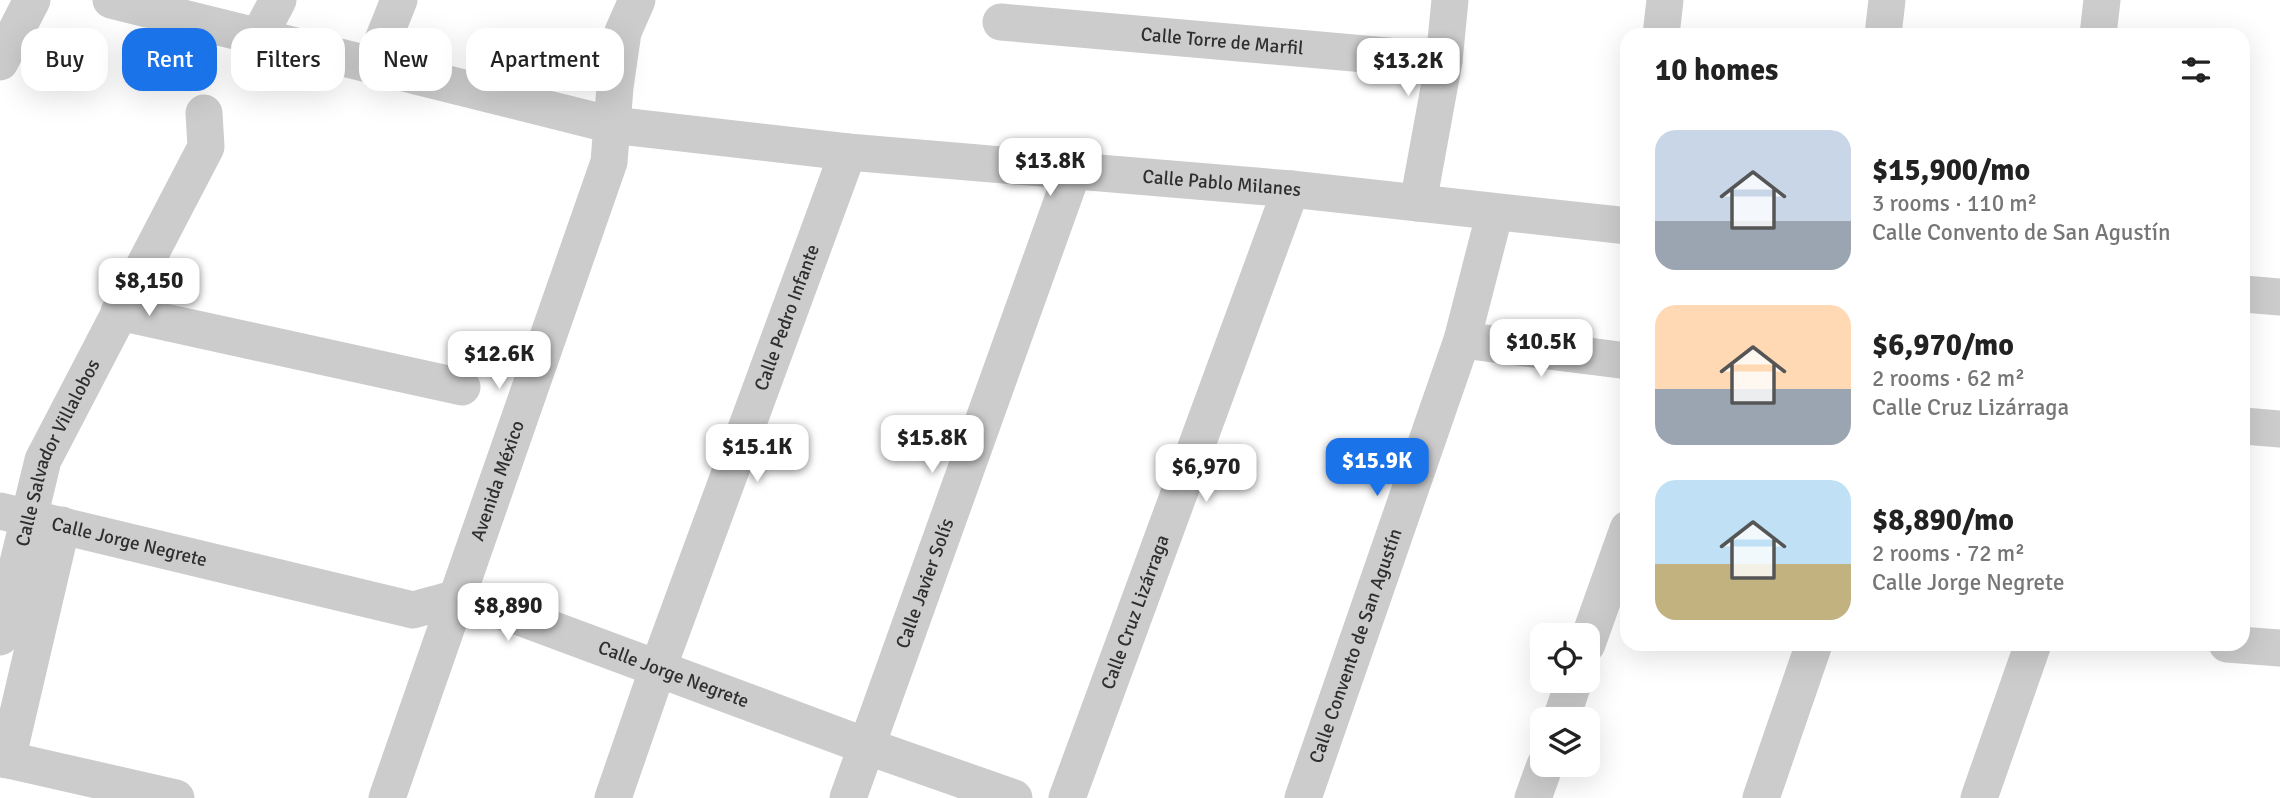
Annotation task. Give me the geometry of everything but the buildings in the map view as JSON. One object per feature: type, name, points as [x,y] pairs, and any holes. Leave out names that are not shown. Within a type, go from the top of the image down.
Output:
[{"type":"street","points":[[0,62],[32,0]]},
{"type":"street","name":"Calle Pablo Milanes","points":[[111,0],[231,29]]},
{"type":"street","points":[[263,28],[278,0]]},
{"type":"street","points":[[388,28],[399,0]]},
{"type":"street","name":"Avenida México","points":[[387,798],[609,162],[623,32],[638,0]]},
{"type":"street","points":[[1418,203],[1444,61],[1450,0]]},
{"type":"street","points":[[1662,28],[1665,0]]},
{"type":"street","points":[[1884,28],[1887,0]]},
{"type":"street","points":[[2099,28],[2102,0]]},
{"type":"street","name":"Calle Torre de Marfil","points":[[1000,22],[1444,61]]},
{"type":"street","name":"Calle Pablo Milanes","points":[[452,85],[612,125],[848,152],[1291,189],[1620,225]]},
{"type":"street","name":"Calle Salvador Villalobos","points":[[0,637],[43,460],[206,147],[204,113]]},
{"type":"street","name":"Calle Pedro Infante","points":[[613,798],[658,668],[848,152]]},
{"type":"street","name":"Calle Javier Solís","points":[[848,798],[1073,171]]},
{"type":"street","name":"Calle Cruz Lizárraga","points":[[1067,798],[1291,189]]},
{"type":"street","name":"Calle Convento de San Agustín","points":[[1303,798],[1462,340],[1495,212]]},
{"type":"street","points":[[2250,295],[2280,298]]},
{"type":"street","points":[[119,312],[461,387]]},
{"type":"street","points":[[1462,340],[1620,360]]},
{"type":"street","points":[[2250,426],[2280,429]]},
{"type":"street","name":"Calle Salvador Villalobos","points":[[3,759],[30,518]]},
{"type":"street","name":"Calle Jorge Negrete","points":[[30,518],[413,610],[457,598],[511,614],[1014,798]]},
{"type":"street","points":[[1594,623],[1620,551]]},
{"type":"street","points":[[2250,646],[2280,648]]},
{"type":"street","points":[[1761,798],[1812,651]]},
{"type":"street","points":[[1979,798],[2031,651]]},
{"type":"street","points":[[3,759],[176,798]]},
{"type":"street","points":[[1533,798],[1541,777]]}]
